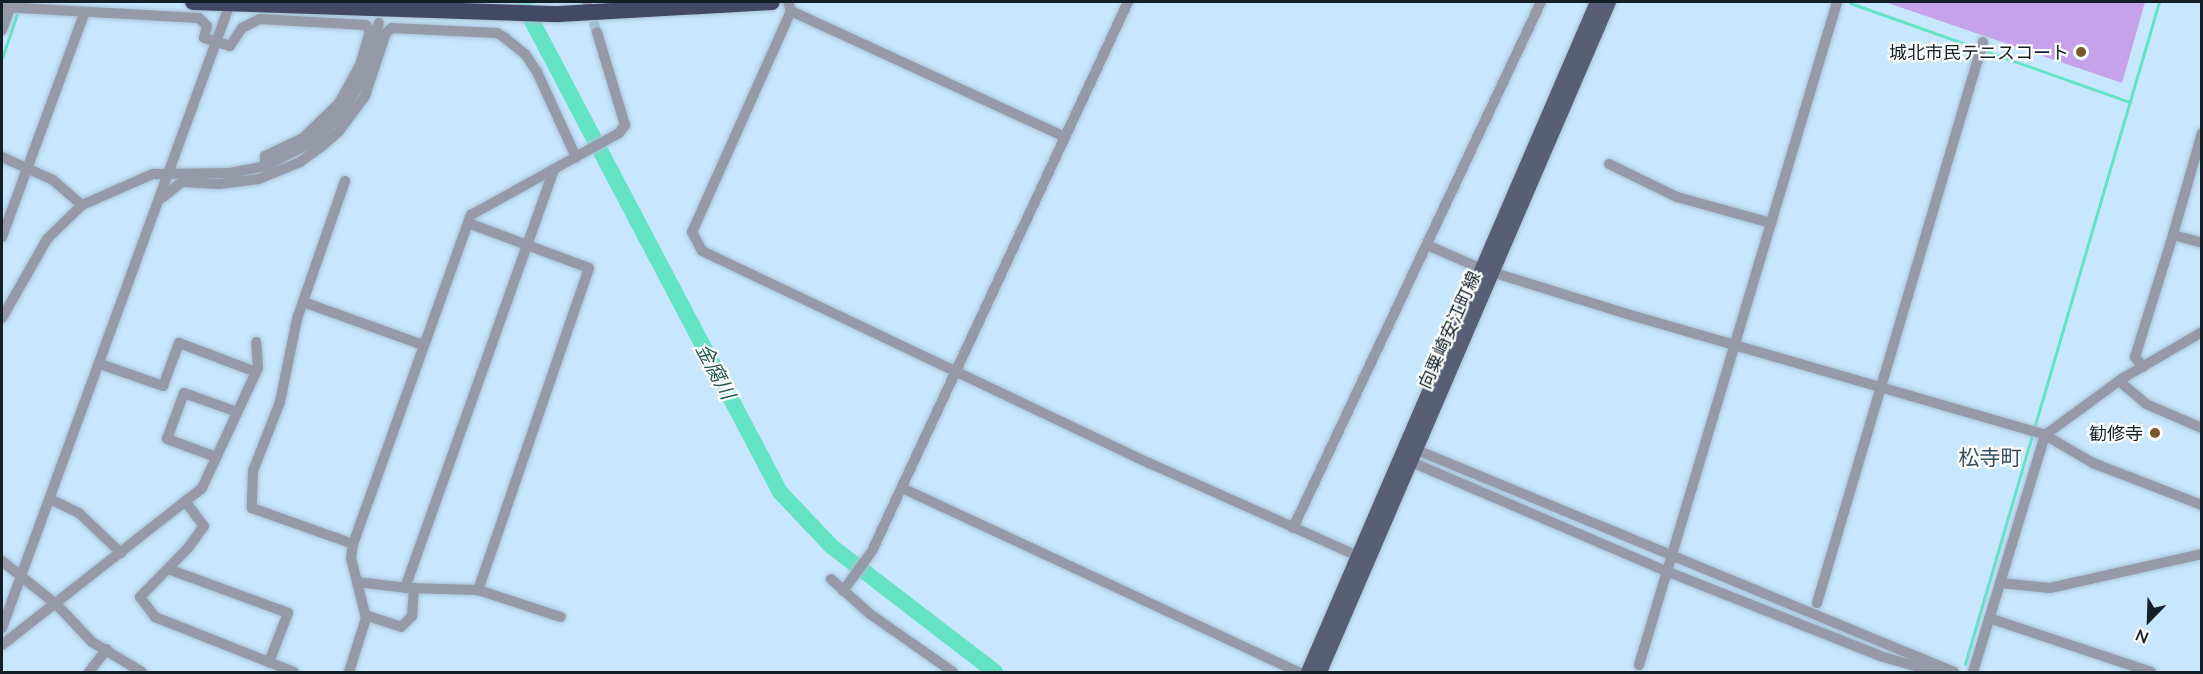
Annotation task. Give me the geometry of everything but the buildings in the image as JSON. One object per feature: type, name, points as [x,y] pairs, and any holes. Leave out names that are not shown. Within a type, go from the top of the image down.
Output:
[{"type":"highway","points":[[193,2],[507,14],[607,12],[772,2]]},
{"type":"highway","points":[[607,12],[648,2]]},
{"type":"main road","name":"向粟崎安江町線","points":[[1489,269],[1597,2]]},
{"type":"main road","name":"向粟崎安江町線","points":[[1308,672],[1363,559],[1489,269],[1609,2]]},
{"type":"main road","name":"向粟崎安江町線","points":[[1320,672],[1363,559]]},
{"type":"street","points":[[844,589],[872,551],[1128,2]]},
{"type":"street","points":[[1293,528],[1541,2]]},
{"type":"street","points":[[1640,665],[1837,2]]},
{"type":"street","points":[[2,628],[162,198],[230,4]]},
{"type":"street","points":[[1065,137],[790,6],[692,232],[702,251],[1363,559]]},
{"type":"street","points":[[2,30],[6,7],[84,14],[199,18],[207,26],[204,38],[230,46],[242,28],[260,19],[366,26],[370,31],[353,79],[335,108],[303,138],[265,156],[259,171]]},
{"type":"street","points":[[2,237],[84,14]]},
{"type":"street","points":[[2,318],[47,239],[82,205],[137,179],[171,172],[259,171],[298,152],[338,118],[359,86],[379,23]]},
{"type":"street","points":[[162,198],[182,182],[219,184],[259,171],[300,162],[339,131],[365,96],[386,33],[392,28],[486,29],[505,38],[525,54],[537,72],[578,155]]},
{"type":"street","points":[[349,672],[365,629],[365,615],[351,558],[353,544],[471,215],[619,133],[625,125],[597,32]]},
{"type":"street","points":[[1817,603],[1981,47]]},
{"type":"street","points":[[2143,367],[2135,357],[2202,133]]},
{"type":"street","points":[[2,157],[28,166],[66,189],[82,205]]},
{"type":"street","points":[[1609,164],[1677,197],[1771,223]]},
{"type":"street","points":[[365,615],[400,627],[412,616],[409,588],[554,169]]},
{"type":"street","points":[[345,181],[303,302],[280,402],[253,471],[252,508],[353,544]]},
{"type":"street","points":[[468,223],[589,268],[478,590]]},
{"type":"street","points":[[2173,235],[2202,243]]},
{"type":"street","points":[[1428,244],[1489,269],[1735,345],[2038,433],[2093,463],[2202,505]]},
{"type":"street","points":[[303,302],[423,345]]},
{"type":"street","points":[[1973,672],[2000,583],[2038,433],[2119,381],[2202,332]]},
{"type":"street","points":[[2,645],[57,605],[202,488],[256,372],[256,342]]},
{"type":"street","points":[[164,386],[179,343],[256,372]]},
{"type":"street","points":[[100,364],[237,412]]},
{"type":"street","points":[[2119,381],[2146,404],[2202,429]]},
{"type":"street","points":[[184,393],[167,439],[216,457]]},
{"type":"street","points":[[1410,454],[1954,672]]},
{"type":"street","points":[[1410,454],[1668,572],[1883,657],[1937,672]]},
{"type":"street","points":[[902,488],[1299,672]]},
{"type":"street","points":[[50,500],[79,513],[121,553]]},
{"type":"street","points":[[185,501],[204,526],[168,569],[140,597],[155,617],[294,672]]},
{"type":"street","points":[[2000,583],[2050,588],[2202,554]]},
{"type":"street","points":[[2,561],[57,605],[92,642],[107,649],[141,672]]},
{"type":"street","points":[[168,569],[288,613],[269,662]]},
{"type":"street","points":[[831,579],[953,672]]},
{"type":"street","points":[[357,582],[409,588],[478,590],[561,617]]},
{"type":"street","points":[[1989,618],[2135,670],[2151,672]]},
{"type":"street","points":[[89,672],[107,649]]},
{"type":"shaded area","name":"城北市民テニスコート","points":[[1885,2],[2145,2],[2122,83]]},
{"type":"waterway","name":"金腐川","points":[[522,2],[780,492],[831,546],[995,672]]},
{"type":"waterway","points":[[1965,664],[2159,2]]},
{"type":"waterway","points":[[1850,3],[2130,102]]},
{"type":"waterway","points":[[2,58],[17,14]]},
{"type":"tunnel","points":[[588,7],[597,32]]},
{"type":"place","name":"城北市民テニスコート","points":[[2081,52]]},
{"type":"place","name":"勧修寺","points":[[2155,433]]},
{"type":"district","name":"松寺町","points":[[1990,457]]}]
